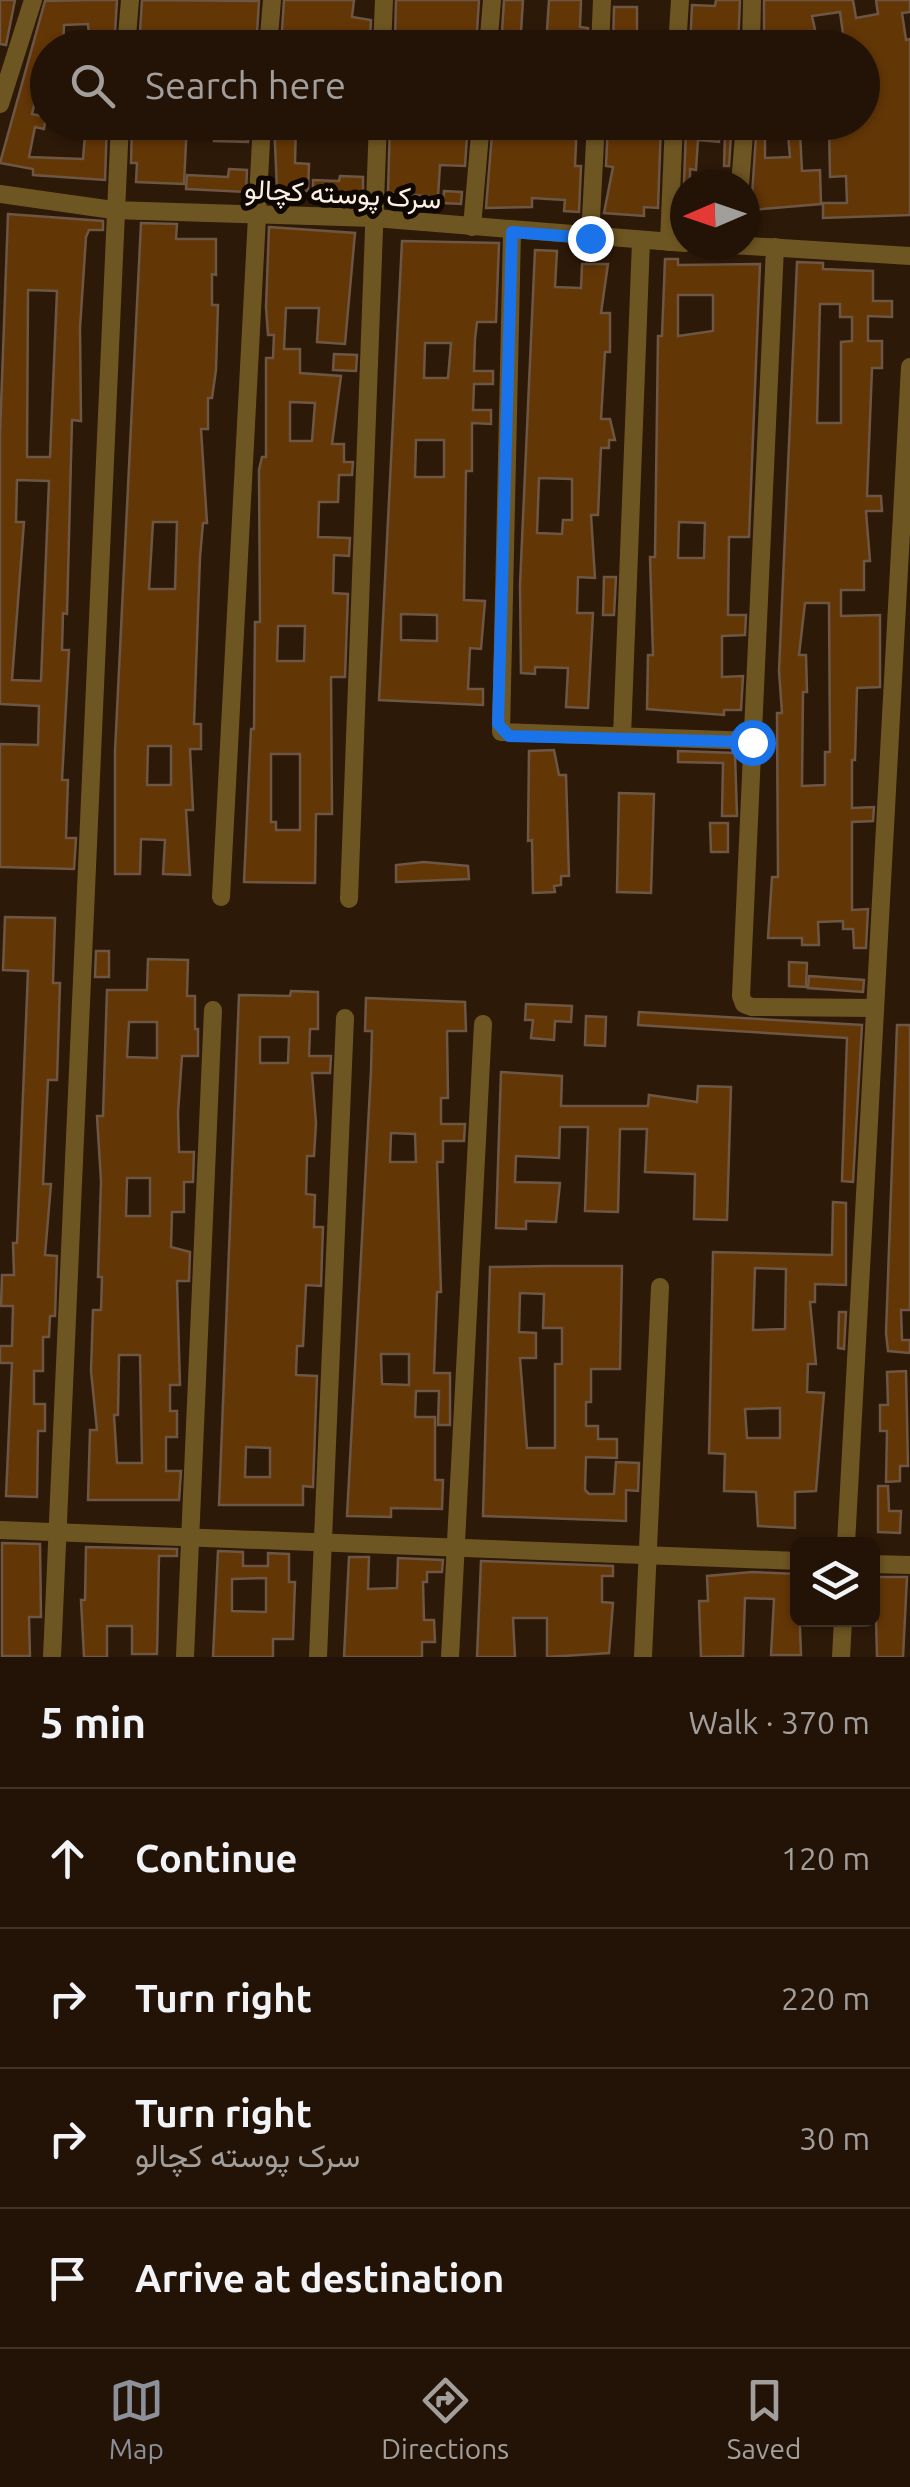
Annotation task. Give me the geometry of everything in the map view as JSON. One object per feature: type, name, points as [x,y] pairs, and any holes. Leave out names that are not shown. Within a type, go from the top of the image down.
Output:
[{"type":"street","points":[[0,104],[33,0]]},
{"type":"street","points":[[128,30],[130,0]]},
{"type":"street","points":[[270,30],[272,0]]},
{"type":"street","points":[[383,30],[384,0]]},
{"type":"street","points":[[490,30],[492,0]]},
{"type":"street","points":[[601,30],[602,0]]},
{"type":"street","points":[[678,30],[680,0]]},
{"type":"street","points":[[751,30],[752,0]]},
{"type":"street","points":[[52,1657],[112,210],[118,140]]},
{"type":"street","points":[[220,897],[260,140]]},
{"type":"street","points":[[350,899],[377,140]]},
{"type":"street","points":[[472,227],[480,140]]},
{"type":"street","points":[[590,238],[595,140]]},
{"type":"street","points":[[674,140],[675,170]]},
{"type":"street","points":[[741,170],[744,140]]},
{"type":"street","name":"سرک پوسته کچالو","points":[[0,194],[112,210],[374,218],[670,243]]},
{"type":"street","points":[[512,232],[498,724],[509,736],[752,742]]},
{"type":"street","points":[[622,736],[641,242]]},
{"type":"street","points":[[760,246],[910,256]]},
{"type":"street","points":[[775,247],[744,1004],[875,1008]]},
{"type":"street","points":[[846,1537],[910,368]]},
{"type":"street","points":[[185,1657],[213,1010]]},
{"type":"street","points":[[318,1657],[345,1018]]},
{"type":"street","points":[[450,1657],[483,1024]]},
{"type":"street","points":[[643,1657],[660,1287]]},
{"type":"street","points":[[0,1530],[790,1561]]},
{"type":"street","points":[[880,1564],[910,1565]]},
{"type":"street","points":[[841,1657],[843,1627]]},
{"type":"building","points":[[0,0],[15,0],[6,45],[0,44]]},
{"type":"building","points":[[117,0],[115,30],[88,30],[88,24],[64,25],[64,30],[37,30],[45,1]]},
{"type":"building","points":[[142,0],[259,1],[257,30],[140,30]]},
{"type":"building","points":[[284,0],[354,0],[352,17],[371,20],[370,30],[282,30]]},
{"type":"building","points":[[396,0],[479,0],[477,30],[395,30]]},
{"type":"building","points":[[504,0],[523,0],[521,30],[502,30]]},
{"type":"building","points":[[549,0],[581,0],[580,27],[588,30],[547,30]]},
{"type":"building","points":[[716,0],[740,0],[739,30],[691,30],[692,5],[715,6]]},
{"type":"building","points":[[764,0],[853,0],[856,18],[878,14],[876,0],[910,0],[910,12],[902,13],[906,40],[910,39],[910,215],[823,218],[823,203],[847,203],[846,176],[830,177],[829,140],[880,140],[880,30],[842,30],[840,12],[812,16],[815,30],[764,30]]},
{"type":"building","points":[[614,7],[637,7],[637,30],[613,30]]},
{"type":"building","points":[[30,55],[32,140],[29,157],[83,159],[85,140],[106,140],[105,180],[33,175],[33,169],[0,163]]},
{"type":"building","points":[[132,140],[186,140],[184,184],[136,182],[137,163],[131,163]]},
{"type":"building","points":[[275,140],[296,140],[295,163],[309,164],[308,191],[277,190]]},
{"type":"building","points":[[389,140],[467,140],[465,166],[440,165],[438,197],[388,193]]},
{"type":"building","points":[[492,140],[576,140],[575,166],[581,166],[579,212],[564,211],[565,200],[532,198],[532,207],[486,208]]},
{"type":"building","points":[[607,140],[660,140],[658,208],[644,207],[644,216],[604,213],[613,167],[606,166]]},
{"type":"building","points":[[686,140],[698,140],[696,170],[684,170]]},
{"type":"building","points":[[725,140],[731,140],[729,166],[724,166]]},
{"type":"building","points":[[756,140],[765,140],[765,158],[790,157],[789,140],[800,140],[802,171],[820,170],[821,204],[760,209],[760,170],[754,170]]},
{"type":"building","points":[[229,169],[247,170],[246,192],[186,189],[187,175],[228,177]]},
{"type":"building","points":[[340,176],[363,177],[363,198],[313,194],[313,180],[339,181]]},
{"type":"building","points":[[444,191],[462,192],[461,204],[443,203]]},
{"type":"building","points":[[8,214],[103,221],[103,230],[89,230],[86,237],[80,328],[81,421],[72,420],[67,614],[63,613],[62,650],[69,650],[62,780],[68,780],[66,838],[76,838],[74,869],[0,867],[0,744],[38,745],[39,706],[0,704],[0,434]],"holes":[[[28,290],[57,291],[50,457],[27,457]],[[17,480],[49,481],[41,681],[12,680],[24,522],[16,522]]]},
{"type":"building","points":[[141,223],[177,224],[176,239],[216,239],[212,305],[218,305],[216,370],[212,398],[208,398],[208,429],[201,429],[207,523],[203,523],[200,557],[194,724],[201,724],[201,749],[190,749],[193,810],[186,810],[190,875],[163,874],[165,840],[141,839],[140,874],[115,874],[115,751]],"holes":[[[153,522],[177,522],[175,589],[149,589]],[[148,746],[171,746],[171,785],[147,785]]]},
{"type":"building","points":[[269,227],[355,233],[345,344],[317,342],[319,308],[286,308],[284,349],[300,349],[300,373],[341,376],[332,444],[344,444],[344,462],[353,462],[352,475],[339,475],[338,502],[319,502],[318,537],[350,538],[349,556],[334,555],[333,593],[348,594],[345,677],[331,677],[332,814],[316,814],[315,883],[244,882],[254,729],[255,622],[260,622],[259,470],[262,457],[266,457],[266,358],[273,358],[274,335],[268,335]],"holes":[[[290,402],[315,403],[312,441],[290,441]],[[278,626],[305,626],[304,661],[277,661]],[[271,754],[300,754],[300,830],[276,830],[276,822],[271,822]]]},
{"type":"building","points":[[402,241],[499,243],[496,322],[477,322],[475,339],[474,371],[493,371],[493,384],[474,384],[473,410],[491,410],[491,424],[472,423],[472,471],[466,471],[464,600],[485,601],[481,649],[470,648],[468,689],[483,689],[483,705],[379,700]],"holes":[[[425,343],[451,343],[448,378],[424,378]],[[416,440],[444,440],[444,477],[415,477]],[[401,614],[437,615],[437,641],[401,640]]]},
{"type":"building","points":[[535,250],[557,251],[555,287],[581,288],[582,264],[608,264],[601,313],[610,313],[610,352],[605,352],[601,419],[610,419],[615,440],[609,440],[609,448],[601,448],[598,515],[591,515],[595,578],[578,577],[577,613],[593,613],[588,708],[566,707],[568,668],[535,667],[535,674],[521,673],[520,585]],"holes":[[[539,478],[572,479],[572,520],[563,520],[562,534],[537,533]]]},
{"type":"building","points":[[665,259],[678,260],[678,265],[760,264],[749,537],[729,537],[728,615],[746,615],[745,635],[722,636],[722,677],[743,676],[741,710],[724,710],[724,715],[647,709],[648,655],[653,655],[650,557],[655,557],[658,336],[662,336]],"holes":[[[678,295],[713,295],[713,331],[678,336]],[[679,522],[705,523],[704,558],[678,558]]]},
{"type":"building","points":[[797,262],[823,263],[823,269],[873,271],[873,301],[892,301],[892,317],[868,316],[868,341],[882,341],[882,368],[872,368],[867,496],[881,496],[882,511],[866,511],[870,561],[864,561],[864,590],[841,590],[841,616],[880,615],[880,687],[857,688],[852,760],[852,808],[874,807],[873,821],[852,822],[852,910],[868,909],[866,948],[854,948],[853,929],[843,929],[843,921],[818,922],[819,945],[802,945],[802,938],[768,938],[772,877],[778,877],[777,713],[782,713],[779,671]],"holes":[[[820,304],[840,304],[840,317],[852,317],[852,341],[841,342],[841,423],[817,423]],[[805,603],[829,603],[830,752],[825,752],[825,785],[802,786],[803,692],[807,692],[806,655],[799,655]]]},
{"type":"building","points":[[334,354],[357,355],[356,371],[333,370]]},
{"type":"building","points":[[604,577],[616,577],[614,615],[603,615]]},
{"type":"building","points":[[554,750],[559,775],[566,775],[569,876],[561,876],[561,885],[554,886],[555,892],[533,893],[532,840],[528,841],[529,751]]},
{"type":"building","points":[[678,751],[735,753],[737,816],[722,816],[723,763],[678,762]]},
{"type":"building","points":[[619,793],[654,794],[651,893],[617,892]]},
{"type":"building","points":[[710,823],[728,823],[728,852],[711,852]]},
{"type":"building","points":[[424,862],[468,866],[469,879],[396,882],[396,865]]},
{"type":"building","points":[[5,917],[55,918],[53,983],[60,983],[57,1080],[48,1080],[43,1184],[51,1184],[45,1255],[57,1256],[55,1316],[50,1316],[49,1337],[43,1337],[43,1371],[34,1371],[34,1404],[45,1404],[45,1431],[38,1431],[37,1497],[6,1496],[12,1363],[0,1363],[0,1346],[12,1346],[13,1306],[1,1306],[2,1275],[14,1275],[13,1243],[17,1243],[28,971],[3,970]]},
{"type":"building","points":[[96,951],[109,951],[109,977],[95,977]]},
{"type":"building","points":[[148,959],[188,960],[187,996],[195,996],[198,1056],[182,1056],[178,1113],[179,1152],[194,1152],[193,1182],[184,1182],[184,1212],[172,1212],[171,1247],[190,1252],[189,1281],[177,1281],[180,1385],[170,1385],[170,1411],[177,1411],[177,1437],[166,1437],[166,1471],[181,1471],[179,1500],[88,1500],[90,1430],[97,1430],[91,1371],[93,1310],[101,1310],[97,1116],[103,1116],[107,990],[147,990]],"holes":[[[129,1022],[157,1022],[157,1058],[127,1057]],[[127,1178],[150,1178],[150,1216],[126,1216]],[[119,1355],[140,1355],[142,1463],[117,1463],[114,1415],[118,1415]]]},
{"type":"building","points":[[789,962],[807,963],[806,987],[789,986]]},
{"type":"building","points":[[809,976],[864,980],[863,992],[808,988]]},
{"type":"building","points":[[291,991],[318,992],[318,1029],[310,1029],[309,1056],[331,1056],[330,1073],[312,1073],[316,1123],[314,1156],[307,1156],[306,1194],[315,1195],[314,1227],[323,1227],[321,1286],[306,1285],[303,1346],[297,1346],[296,1375],[317,1376],[313,1487],[303,1486],[303,1505],[219,1505],[239,995],[290,996]],"holes":[[[260,1037],[289,1037],[288,1063],[260,1063]],[[246,1447],[270,1448],[270,1477],[245,1477]]]},
{"type":"building","points":[[366,998],[465,1002],[466,1031],[447,1031],[448,1098],[441,1098],[441,1124],[465,1124],[464,1141],[443,1141],[443,1162],[437,1162],[441,1292],[437,1292],[434,1373],[450,1373],[450,1425],[438,1425],[439,1391],[416,1391],[415,1417],[435,1417],[435,1480],[443,1480],[442,1509],[391,1508],[391,1517],[347,1516],[371,1071],[372,1031],[365,1031]],"holes":[[[391,1133],[415,1134],[416,1162],[390,1162]],[[381,1354],[409,1354],[409,1385],[382,1384]]]},
{"type":"building","points":[[526,1004],[572,1006],[571,1022],[555,1021],[554,1040],[531,1038],[533,1020],[525,1020]]},
{"type":"building","points":[[639,1012],[862,1025],[853,1182],[842,1181],[847,1038],[638,1025]]},
{"type":"building","points":[[586,1016],[606,1017],[605,1046],[585,1045]]},
{"type":"building","points":[[897,1025],[910,1025],[910,1310],[901,1310],[902,1340],[910,1340],[910,1353],[888,1351],[886,1333]]},
{"type":"building","points":[[501,1072],[562,1076],[561,1106],[648,1106],[649,1095],[697,1102],[698,1086],[731,1087],[727,1220],[694,1219],[695,1174],[645,1172],[647,1129],[620,1129],[618,1212],[585,1211],[588,1127],[560,1127],[559,1158],[516,1156],[515,1182],[560,1183],[556,1222],[526,1221],[526,1229],[496,1228]]},
{"type":"building","points":[[833,1202],[846,1203],[846,1285],[815,1284],[815,1302],[810,1302],[816,1364],[808,1364],[807,1392],[824,1393],[816,1491],[795,1492],[795,1528],[758,1526],[756,1492],[724,1491],[725,1454],[709,1453],[713,1252],[832,1255]],"holes":[[[755,1268],[786,1269],[785,1329],[753,1330]],[[780,1408],[780,1438],[747,1438],[745,1409]]]},
{"type":"building","points":[[622,1266],[620,1369],[591,1369],[591,1402],[586,1402],[586,1426],[598,1426],[598,1439],[617,1439],[617,1458],[586,1457],[585,1490],[589,1494],[614,1494],[616,1462],[639,1463],[638,1491],[626,1490],[626,1521],[483,1516],[490,1267]],"holes":[[[520,1293],[544,1294],[543,1328],[562,1328],[562,1364],[555,1364],[555,1448],[527,1448],[520,1358],[536,1358],[536,1333],[519,1332]]]},
{"type":"building","points":[[839,1312],[846,1312],[844,1349],[838,1348]]},
{"type":"building","points":[[906,1371],[908,1466],[900,1466],[900,1481],[886,1482],[887,1431],[880,1431],[880,1405],[888,1405],[887,1372]]},
{"type":"building","points":[[878,1486],[888,1486],[889,1511],[901,1511],[900,1533],[878,1532]]},
{"type":"building","points":[[2,1543],[40,1544],[41,1617],[29,1617],[30,1656],[2,1656]]},
{"type":"building","points":[[86,1547],[177,1549],[177,1556],[159,1556],[157,1654],[132,1654],[132,1626],[107,1626],[107,1657],[84,1657],[81,1600],[85,1600]]},
{"type":"building","points":[[218,1551],[243,1552],[243,1566],[268,1566],[268,1553],[289,1554],[289,1582],[295,1582],[293,1639],[273,1639],[273,1657],[213,1657]],"holes":[[[266,1578],[266,1612],[232,1611],[232,1579]]]},
{"type":"building","points":[[349,1557],[369,1557],[368,1589],[397,1588],[398,1558],[443,1560],[442,1572],[427,1572],[427,1582],[423,1582],[424,1620],[434,1620],[435,1642],[422,1642],[422,1657],[344,1657]]},
{"type":"building","points":[[481,1561],[613,1566],[613,1576],[602,1576],[602,1602],[613,1603],[609,1653],[547,1657],[547,1618],[513,1618],[515,1657],[477,1657]]},
{"type":"building","points":[[790,1574],[790,1627],[800,1627],[801,1655],[771,1655],[774,1599],[745,1598],[743,1656],[701,1657],[699,1601],[708,1601],[707,1576]]},
{"type":"building","points":[[880,1577],[907,1577],[903,1657],[877,1657]]},
{"type":"route","points":[[590,238],[512,232],[498,724],[501,732],[509,736],[752,742]]}]
